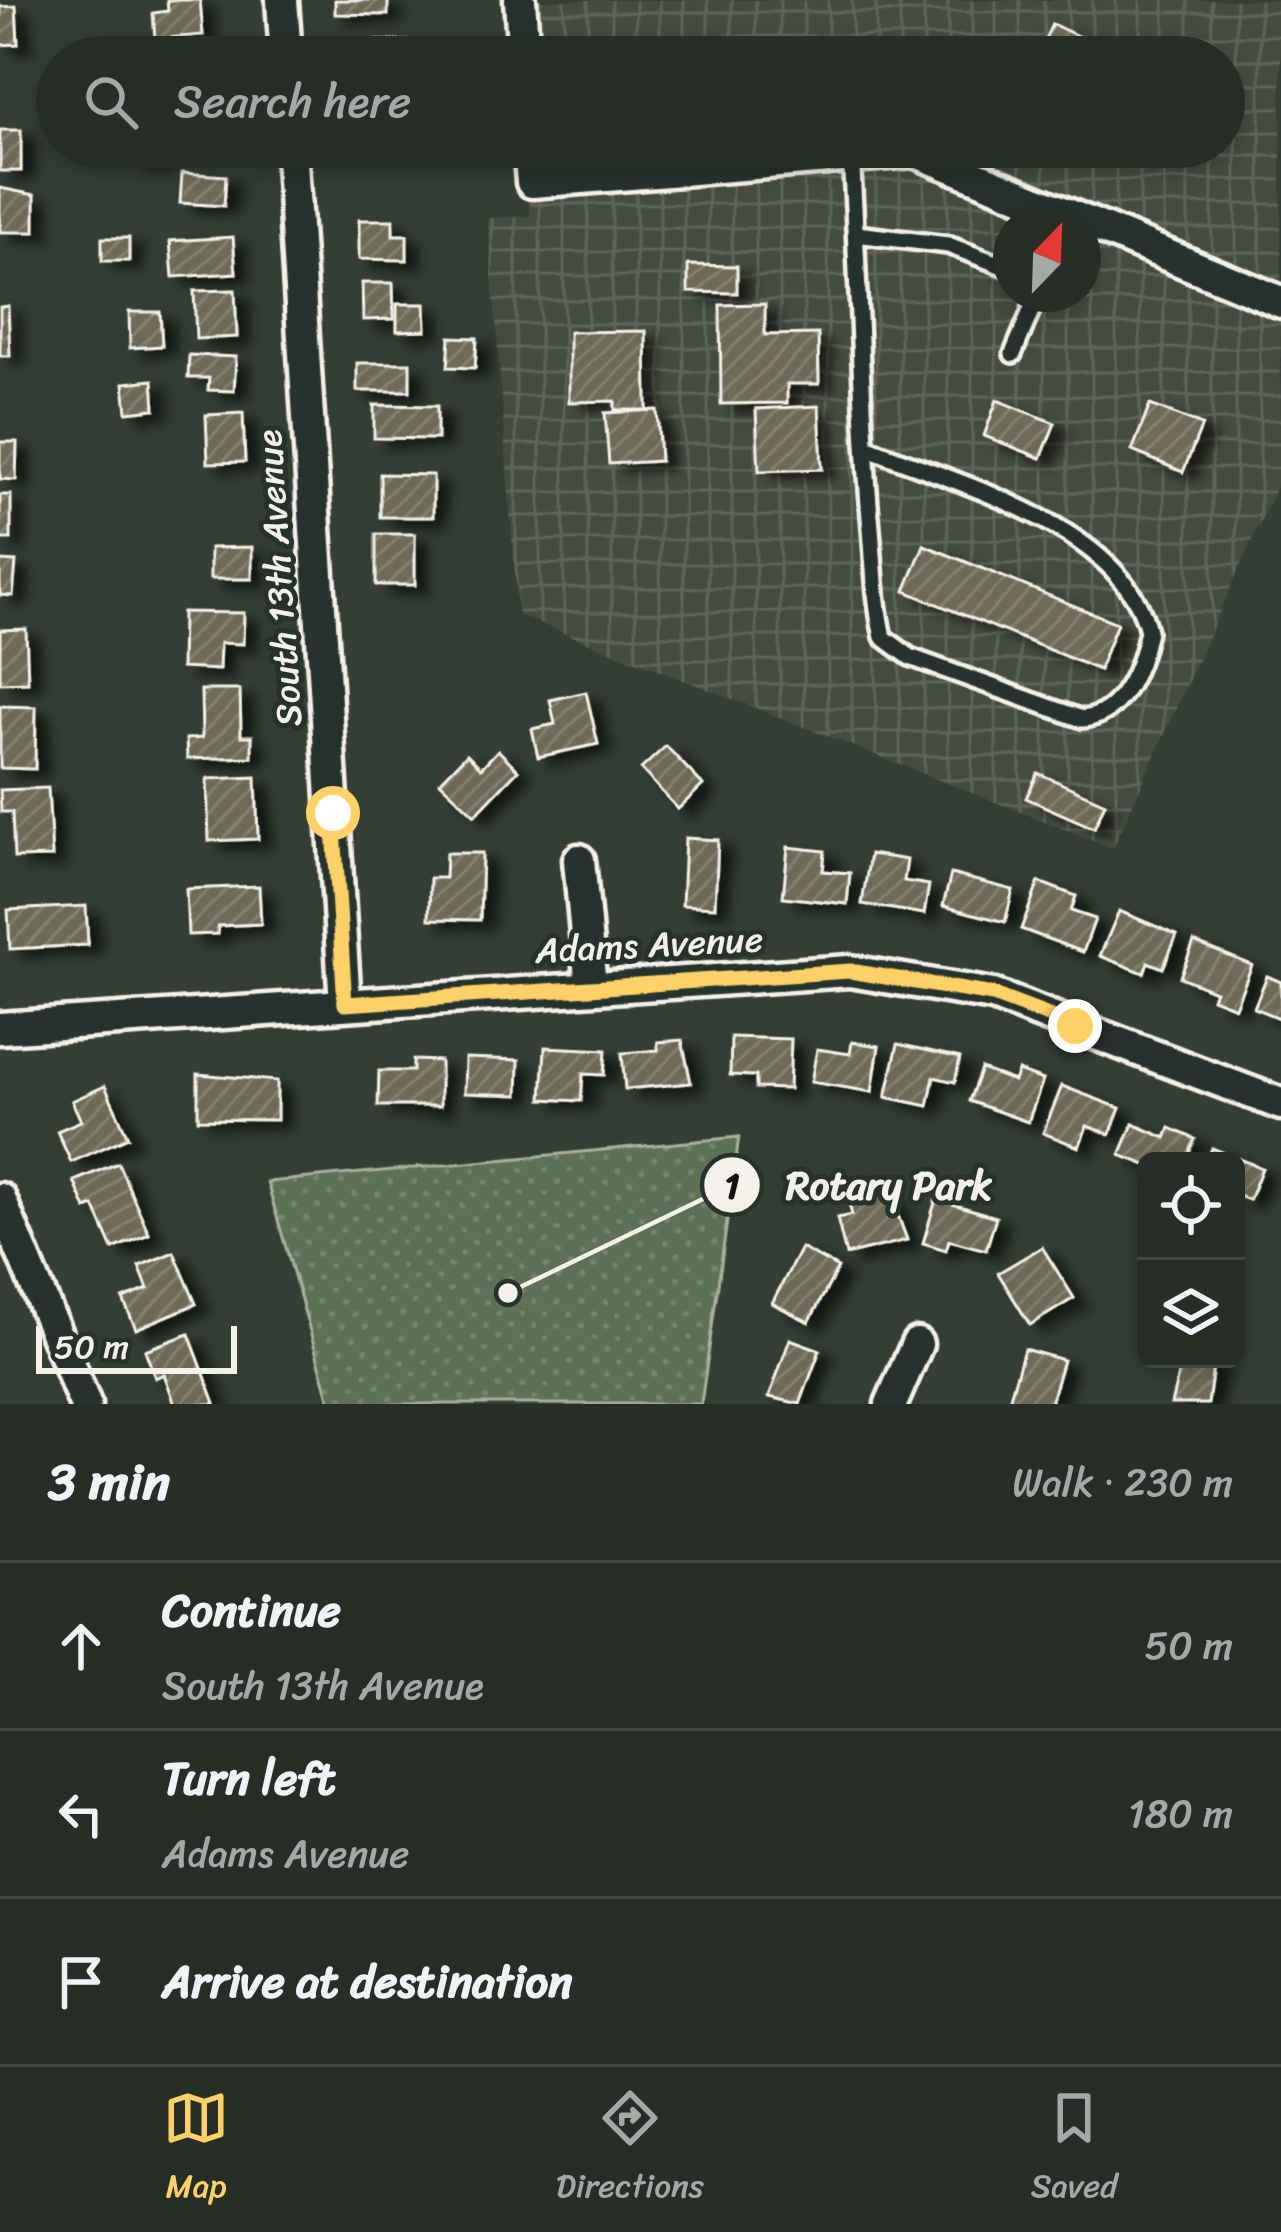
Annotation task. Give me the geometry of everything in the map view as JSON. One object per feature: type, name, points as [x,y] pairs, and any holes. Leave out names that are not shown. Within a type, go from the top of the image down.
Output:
[{"type":"street","points":[[282,0],[285,36]]},
{"type":"street","points":[[520,0],[523,36]]},
{"type":"street","name":"South 13th Avenue","points":[[292,168],[345,1004]]},
{"type":"street","points":[[531,168],[532,182],[703,168]]},
{"type":"street","points":[[955,168],[1281,302]]},
{"type":"street","points":[[579,860],[591,987]]},
{"type":"street","name":"Adams Avenue","points":[[0,1028],[850,971],[993,995],[1281,1105]]},
{"type":"street","points":[[0,1199],[85,1404]]},
{"type":"street","points":[[891,1404],[917,1344]]},
{"type":"lane","points":[[851,168],[866,447],[879,620],[892,649],[1082,719],[1092,718],[1122,696],[1144,650],[1145,619],[1123,576],[1060,530],[866,447]]},
{"type":"lane","points":[[856,235],[948,244],[993,262]]},
{"type":"lane","points":[[1012,354],[1030,312]]},
{"type":"shaded area","points":[[526,0],[1281,0],[1281,297],[1101,219],[1101,204],[1065,204],[982,168],[1245,168],[1245,36],[529,36]]},
{"type":"shaded area","points":[[539,168],[597,168],[539,173]]},
{"type":"shaded area","points":[[754,168],[953,168],[1036,204],[993,204],[993,312],[1101,312],[1101,232],[1281,310],[1281,476],[1113,848],[518,615],[488,218],[530,216],[529,192]]},
{"type":"green space","points":[[739,1137],[701,1404],[331,1404],[267,1182]]},
{"type":"building","points":[[167,0],[200,0],[203,35],[155,36],[153,13],[168,11]]},
{"type":"building","points":[[335,0],[388,0],[388,15],[335,14]]},
{"type":"building","points":[[16,6],[18,44],[0,45],[1,7]]},
{"type":"building","points":[[1052,24],[1078,36],[1046,36]]},
{"type":"building","points":[[0,130],[21,130],[21,171],[0,171]]},
{"type":"building","points":[[182,173],[226,176],[224,206],[180,203]]},
{"type":"building","points":[[0,188],[35,195],[35,232],[0,232]]},
{"type":"building","points":[[359,220],[393,220],[393,235],[407,235],[407,260],[359,259]]},
{"type":"building","points":[[233,237],[236,273],[173,277],[170,241]]},
{"type":"building","points":[[102,238],[129,238],[129,261],[102,261]]},
{"type":"building","points":[[688,265],[737,266],[737,293],[688,292]]},
{"type":"building","points":[[362,283],[393,283],[394,319],[363,320]]},
{"type":"building","points":[[235,290],[237,337],[196,339],[194,291]]},
{"type":"building","points":[[397,304],[425,304],[426,330],[397,331]]},
{"type":"building","points":[[765,304],[765,335],[818,334],[819,384],[787,384],[787,403],[721,404],[720,305]]},
{"type":"building","points":[[8,306],[10,356],[0,356],[0,307]]},
{"type":"building","points":[[129,312],[160,312],[162,346],[130,348]]},
{"type":"building","points":[[646,331],[647,410],[615,410],[615,401],[569,402],[569,332]]},
{"type":"building","points":[[450,337],[477,338],[475,368],[448,367]]},
{"type":"building","points":[[189,355],[236,357],[234,391],[208,390],[209,378],[188,378]]},
{"type":"building","points":[[357,363],[410,363],[410,391],[357,391]]},
{"type":"building","points":[[153,380],[155,409],[127,412],[124,383]]},
{"type":"building","points":[[997,400],[1055,423],[1041,458],[984,436]]},
{"type":"building","points":[[374,405],[437,406],[437,439],[374,438]]},
{"type":"building","points":[[1150,405],[1202,425],[1183,472],[1132,451]]},
{"type":"building","points":[[819,406],[822,469],[759,471],[756,409]]},
{"type":"building","points":[[657,410],[660,461],[609,464],[605,413]]},
{"type":"building","points":[[243,413],[245,462],[208,463],[206,415]]},
{"type":"building","points":[[0,442],[17,442],[16,480],[0,479]]},
{"type":"building","points":[[380,474],[433,475],[433,517],[380,517]]},
{"type":"building","points":[[0,495],[11,495],[11,539],[0,539]]},
{"type":"building","points":[[376,534],[415,534],[415,585],[376,585]]},
{"type":"building","points":[[924,545],[1117,623],[1099,670],[905,591]]},
{"type":"building","points":[[252,547],[252,579],[210,579],[210,548]]},
{"type":"building","points":[[0,561],[16,562],[13,596],[0,595]]},
{"type":"building","points":[[182,612],[244,613],[243,644],[220,643],[219,670],[181,668]]},
{"type":"building","points":[[26,629],[28,682],[0,683],[0,630]]},
{"type":"building","points":[[201,690],[240,690],[241,736],[252,736],[252,757],[187,759],[186,739],[202,738]]},
{"type":"building","points":[[586,692],[598,744],[538,757],[532,729],[555,724],[550,700]]},
{"type":"building","points":[[0,706],[36,707],[35,769],[0,768]]},
{"type":"building","points":[[666,746],[703,785],[678,809],[641,769]]},
{"type":"building","points":[[498,750],[518,770],[475,815],[440,782],[467,754],[481,768]]},
{"type":"building","points":[[1038,773],[1105,803],[1094,828],[1026,798]]},
{"type":"building","points":[[256,777],[258,839],[209,841],[207,779]]},
{"type":"building","points":[[48,788],[52,857],[14,858],[12,812],[1,812],[0,790]]},
{"type":"building","points":[[685,838],[718,840],[715,907],[682,905]]},
{"type":"building","points":[[788,847],[825,851],[823,871],[850,873],[847,904],[783,897]]},
{"type":"building","points":[[446,853],[482,853],[480,920],[429,919],[430,878],[445,878]]},
{"type":"building","points":[[870,854],[907,860],[904,881],[929,885],[924,914],[862,904]]},
{"type":"building","points":[[951,874],[1013,890],[1005,922],[943,906]]},
{"type":"building","points":[[1039,882],[1076,896],[1071,911],[1095,919],[1083,952],[1021,929]]},
{"type":"building","points":[[259,886],[261,924],[218,926],[218,934],[188,935],[186,889]]},
{"type":"building","points":[[86,906],[88,945],[10,949],[8,910]]},
{"type":"building","points":[[1119,911],[1177,935],[1163,968],[1148,962],[1144,973],[1100,956]]},
{"type":"building","points":[[1194,942],[1252,965],[1235,1007],[1212,998],[1215,991],[1180,977]]},
{"type":"building","points":[[1267,976],[1281,982],[1281,1019],[1254,1008]]},
{"type":"building","points":[[731,1037],[791,1039],[789,1089],[756,1088],[756,1076],[730,1075]]},
{"type":"building","points":[[682,1040],[691,1083],[625,1089],[622,1053],[658,1050],[658,1042]]},
{"type":"building","points":[[852,1042],[879,1046],[872,1092],[811,1082],[817,1049],[850,1054]]},
{"type":"building","points":[[898,1044],[960,1058],[955,1082],[934,1077],[928,1106],[886,1097]]},
{"type":"building","points":[[545,1047],[606,1050],[604,1075],[583,1074],[581,1101],[542,1099]]},
{"type":"building","points":[[465,1058],[519,1060],[518,1095],[464,1093]]},
{"type":"building","points":[[413,1060],[440,1061],[440,1106],[378,1106],[379,1071],[413,1071]]},
{"type":"building","points":[[981,1069],[1014,1081],[1018,1071],[1043,1080],[1028,1122],[969,1101]]},
{"type":"building","points":[[198,1074],[277,1081],[277,1120],[198,1119]]},
{"type":"building","points":[[105,1086],[128,1137],[71,1162],[57,1131],[81,1121],[72,1101]]},
{"type":"building","points":[[1062,1086],[1120,1108],[1110,1134],[1087,1126],[1079,1147],[1043,1133]]},
{"type":"building","points":[[1133,1124],[1166,1138],[1170,1128],[1195,1139],[1190,1152],[1137,1152],[1137,1162],[1120,1155]]},
{"type":"building","points":[[1245,1161],[1262,1168],[1249,1200],[1245,1198]]},
{"type":"building","points":[[118,1163],[149,1234],[113,1249],[94,1206],[86,1209],[74,1181]]},
{"type":"building","points":[[889,1191],[907,1240],[846,1255],[837,1218],[852,1215],[848,1200]]},
{"type":"building","points":[[936,1199],[996,1217],[986,1250],[949,1240],[946,1250],[923,1243]]},
{"type":"building","points":[[1042,1247],[1074,1298],[1030,1325],[998,1273]]},
{"type":"building","points":[[801,1248],[838,1268],[809,1322],[772,1303]]},
{"type":"building","points":[[174,1252],[196,1304],[136,1329],[123,1299],[148,1289],[139,1266]]},
{"type":"building","points":[[189,1334],[215,1403],[175,1404],[164,1374],[155,1378],[145,1350]]},
{"type":"building","points":[[790,1339],[820,1350],[800,1404],[769,1397]]},
{"type":"building","points":[[1024,1349],[1063,1360],[1050,1404],[1008,1404]]},
{"type":"building","points":[[1180,1368],[1213,1368],[1208,1404],[1171,1404]]},
{"type":"place","name":"Rotary Park","points":[[508,1293]]},
{"type":"route","points":[[333,813],[345,1004],[850,971],[993,995],[1075,1026]]}]
